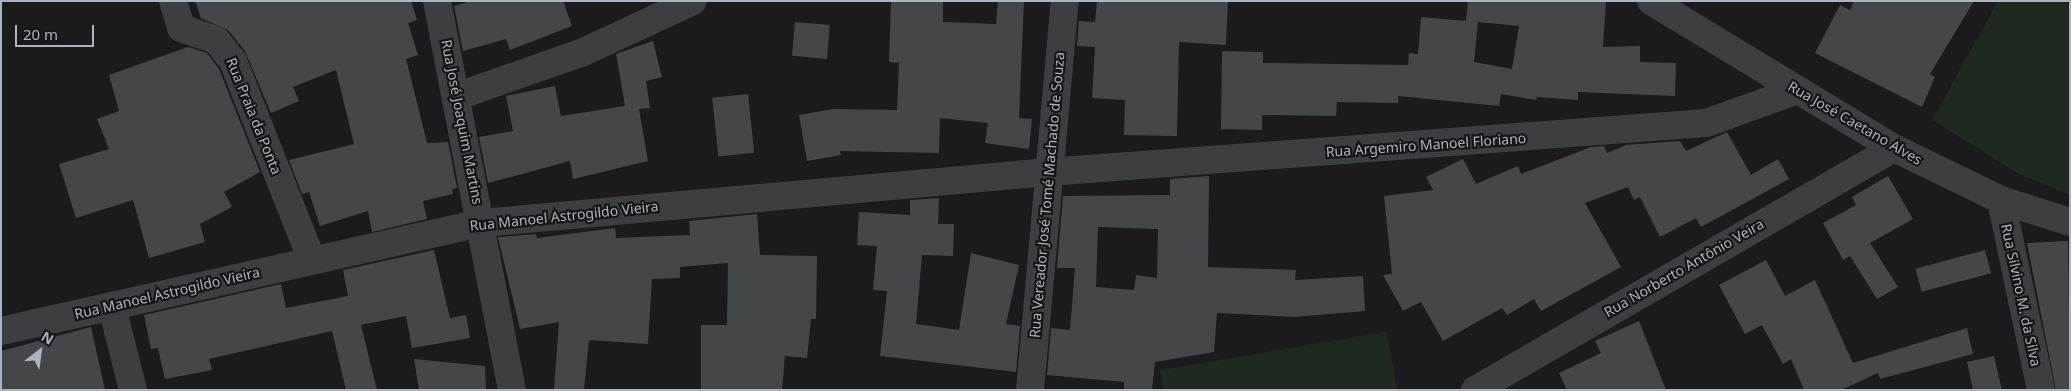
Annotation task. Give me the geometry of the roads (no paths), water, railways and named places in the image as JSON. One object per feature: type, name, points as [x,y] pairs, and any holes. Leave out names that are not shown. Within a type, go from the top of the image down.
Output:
[{"type":"street","name":"Rua Praia da Ponta","points":[[173,1],[181,28],[216,40],[233,60],[310,258]]},
{"type":"street","name":"Rua José Joaquim Martins","points":[[438,1],[458,96],[512,390]]},
{"type":"street","points":[[458,96],[581,53],[693,1]]},
{"type":"street","name":"Rua Vereador José Tomé Machado de Souza","points":[[1030,390],[1048,172],[1065,1]]},
{"type":"street","name":"Rua José Caetano Alves","points":[[1651,1],[1894,148],[2001,200],[2070,222]]},
{"type":"street","name":"Rua Argemiro Manoel Floriano","points":[[1048,172],[1706,123],[1798,90]]},
{"type":"street","name":"Rua Norberto Antônio Veira","points":[[1476,390],[1894,148]]},
{"type":"street","name":"Rua Manoel Astrogildo Vieira","points":[[1,331],[112,307],[310,258],[482,223],[1048,172]]},
{"type":"street","name":"Rua Silvino M. da Silva","points":[[2001,200],[2041,390]]},
{"type":"street","points":[[112,307],[133,390]]}]
